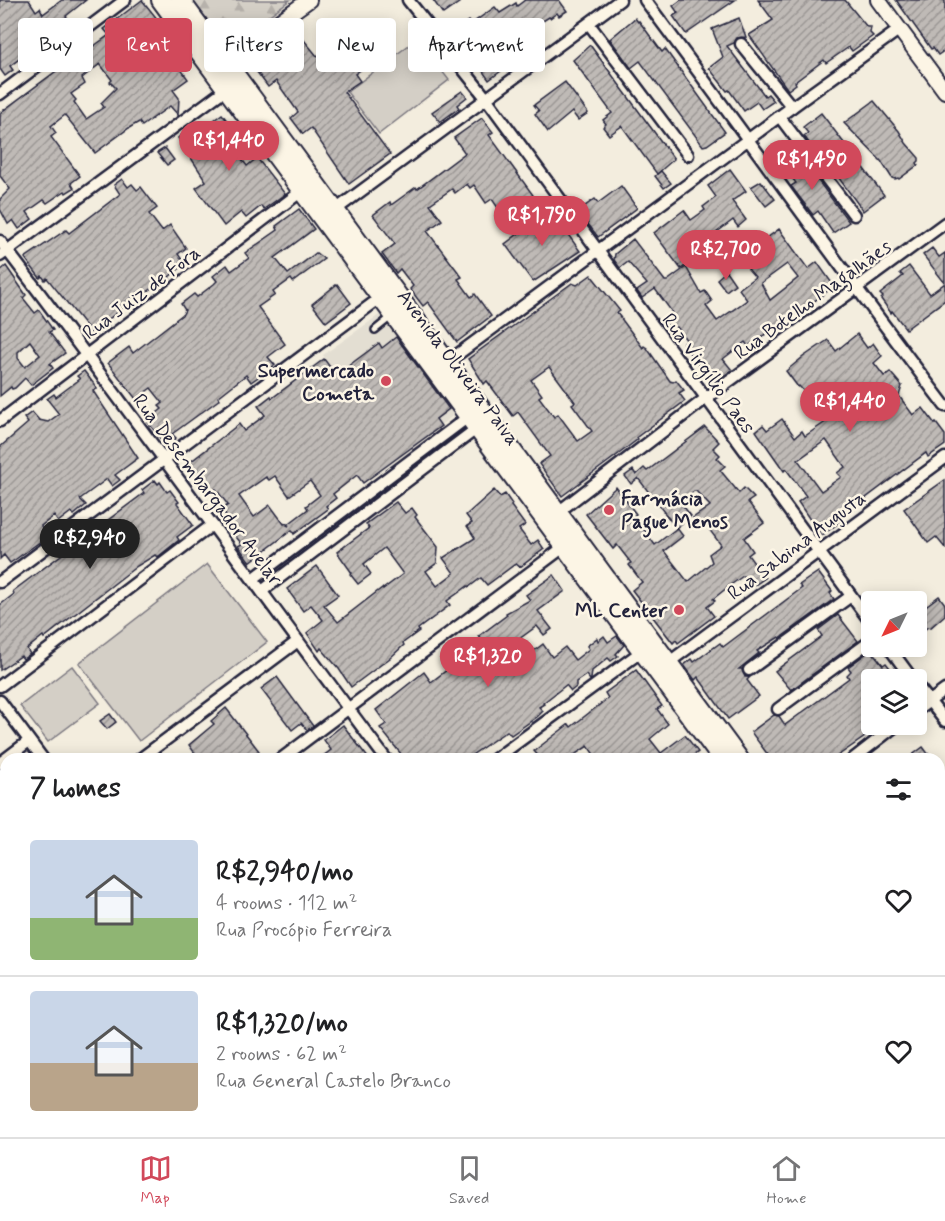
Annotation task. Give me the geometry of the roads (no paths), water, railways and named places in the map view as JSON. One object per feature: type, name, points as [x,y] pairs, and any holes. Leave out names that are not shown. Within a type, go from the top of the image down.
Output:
[{"type":"main road","name":"Avenida Oliveira Paiva","points":[[161,0],[204,49]]},
{"type":"main road","name":"Avenida Oliveira Paiva","points":[[180,0],[204,41]]},
{"type":"main road","name":"Avenida Oliveira Paiva","points":[[220,72],[226,89],[386,294],[446,363],[735,753]]},
{"type":"main road","name":"Avenida Oliveira Paiva","points":[[224,72],[334,211],[386,294],[393,315],[565,546],[714,753]]},
{"type":"street","points":[[0,94],[125,0]]},
{"type":"street","points":[[284,18],[309,0]]},
{"type":"street","name":"Rua Virgílio Paes","points":[[408,0],[486,98],[861,609]]},
{"type":"street","points":[[334,211],[620,0]]},
{"type":"street","points":[[645,0],[856,289],[945,406]]},
{"type":"street","points":[[878,0],[945,91]]},
{"type":"street","points":[[588,24],[688,155]]},
{"type":"street","points":[[446,363],[749,140],[778,116],[900,29]]},
{"type":"street","points":[[741,44],[792,107]]},
{"type":"street","points":[[2,249],[226,89]]},
{"type":"street","points":[[778,116],[854,215]]},
{"type":"street","name":"Rua Juiz de Fora","points":[[0,421],[303,190]]},
{"type":"street","name":"Rua Botelho Magalhães","points":[[557,513],[705,399],[945,223]]},
{"type":"street","name":"Rua Desembargador Avelar","points":[[2,249],[87,355],[382,753]]},
{"type":"street","points":[[0,582],[386,294]]},
{"type":"street","points":[[253,579],[472,423]]},
{"type":"street","points":[[262,591],[472,423]]},
{"type":"street","name":"Rua Sabina Augusta","points":[[668,663],[945,458]]},
{"type":"street","points":[[0,686],[212,525]]},
{"type":"street","points":[[288,753],[565,546]]},
{"type":"street","points":[[749,670],[851,596]]},
{"type":"street","points":[[148,753],[298,641]]},
{"type":"street","points":[[778,709],[861,648]]},
{"type":"street","points":[[503,753],[642,651]]},
{"type":"street","points":[[927,703],[945,690]]},
{"type":"street","points":[[927,697],[945,721]]},
{"type":"street","points":[[0,701],[38,753]]},
{"type":"street","points":[[860,753],[884,735]]},
{"type":"street","points":[[13,753],[29,741]]},
{"type":"lane","points":[[375,330],[393,315]]},
{"type":"place","name":"Supermercado Cometa","points":[[386,381]]},
{"type":"place","name":"Farmácia Pague Menos","points":[[609,510]]},
{"type":"place","name":"ML Center","points":[[679,610]]}]
